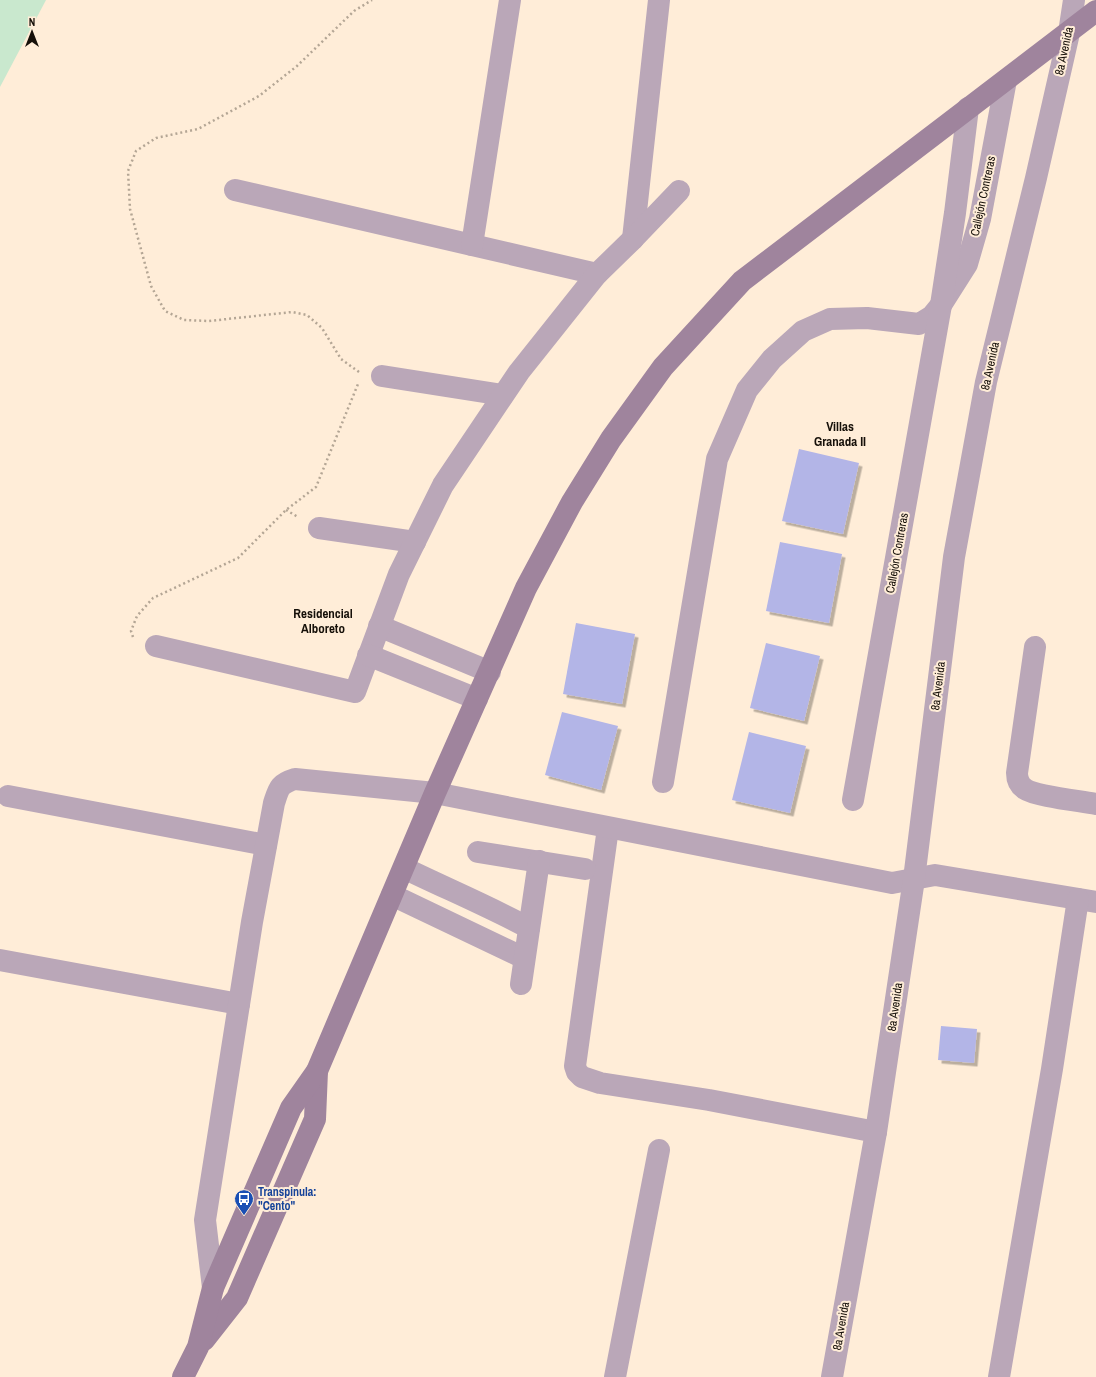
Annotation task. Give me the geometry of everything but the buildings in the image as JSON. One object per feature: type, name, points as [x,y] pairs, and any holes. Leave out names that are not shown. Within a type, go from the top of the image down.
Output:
[{"type":"main road","points":[[198,1348],[213,1288],[291,1108],[317,1071],[435,793],[526,588],[572,502],[611,439],[663,367],[742,281],[1096,11]]},
{"type":"main road","points":[[183,1377],[198,1348],[237,1298],[315,1119],[317,1071]]},
{"type":"street","points":[[472,245],[510,0]]},
{"type":"street","points":[[633,240],[659,0]]},
{"type":"street","name":"8a Avenida","points":[[832,1377],[876,1132],[914,879],[955,549],[986,382],[1036,178],[1069,33],[1074,0]]},
{"type":"street","name":"Callejón Contreras","points":[[941,305],[967,264],[980,219],[1006,80]]},
{"type":"street","name":"Callejón Contreras","points":[[853,800],[941,305],[955,214],[968,108]]},
{"type":"street","points":[[235,190],[598,274]]},
{"type":"street","points":[[156,646],[354,692],[399,574],[443,486],[519,372],[598,274],[633,240],[679,191]]},
{"type":"street","points":[[663,782],[718,459],[748,390],[772,359],[803,331],[830,319],[868,318],[919,324],[932,316],[941,305]]},
{"type":"street","points":[[372,375],[503,395]]},
{"type":"street","points":[[319,528],[415,542]]},
{"type":"street","points":[[379,626],[490,672]]},
{"type":"street","points":[[1035,647],[1017,773],[1018,780],[1025,789],[1035,793],[1096,804]]},
{"type":"street","points":[[368,655],[478,699]]},
{"type":"street","points":[[213,1288],[204,1220],[252,922],[274,803],[278,790],[284,782],[294,779],[435,793],[892,883],[935,875],[1087,900],[1052,1069],[999,1377]]},
{"type":"street","points":[[8,796],[266,845]]},
{"type":"street","points":[[608,828],[576,1066],[577,1072],[582,1077],[600,1083],[709,1100],[876,1132]]},
{"type":"street","points":[[478,852],[585,868]]},
{"type":"street","points":[[521,984],[539,861]]},
{"type":"street","points":[[404,868],[477,903],[491,908],[529,928]]},
{"type":"street","points":[[392,895],[524,958]]},
{"type":"street","points":[[0,960],[239,1004]]},
{"type":"street","points":[[615,1377],[659,1150]]},
{"type":"path","points":[[372,0],[354,11],[297,66],[259,96],[198,129],[156,138],[136,151],[128,171],[130,209],[151,286],[165,311],[184,320],[209,322],[292,312],[307,315],[322,328],[341,359],[372,375]]},
{"type":"path","points":[[156,646],[135,642],[131,631],[137,616],[153,598],[238,558],[286,510],[316,487],[360,381]]},
{"type":"green space","points":[[0,0],[46,0],[0,87]]},
{"type":"place","name":"Transpinula: \"Cento\"","points":[[244,1216]]},
{"type":"district","name":"Villas Granada II","points":[[840,434]]},
{"type":"district","name":"Residencial Alboreto","points":[[323,620]]}]
